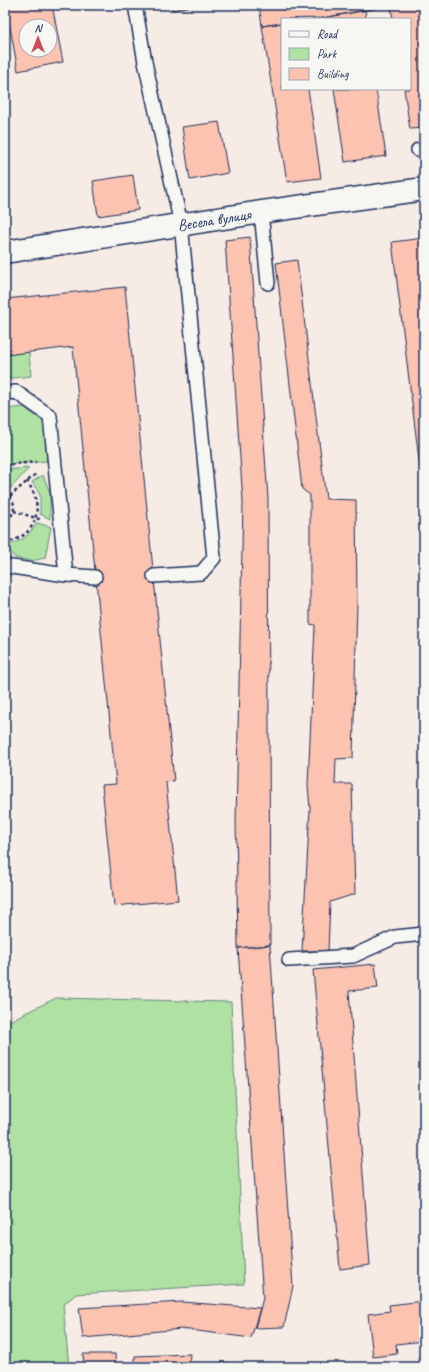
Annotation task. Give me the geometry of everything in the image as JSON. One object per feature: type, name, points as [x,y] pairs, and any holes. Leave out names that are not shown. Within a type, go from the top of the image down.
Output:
[{"type":"street","name":"Весела вулиця","points":[[5,252],[181,224],[424,189]]},
{"type":"lane","points":[[135,5],[181,224],[214,558],[201,573],[154,576]]},
{"type":"lane","points":[[261,212],[268,283]]},
{"type":"lane","points":[[5,393],[16,392],[50,416],[66,575]]},
{"type":"lane","points":[[5,566],[66,575],[95,577]]},
{"type":"lane","points":[[289,960],[353,956],[395,937],[424,934]]},
{"type":"path","points":[[5,465],[54,460]]},
{"type":"path","points":[[10,496],[54,460]]},
{"type":"path","points":[[5,543],[15,541],[25,534],[33,524],[37,501],[33,490],[27,481]]},
{"type":"path","points":[[5,493],[10,496],[14,504],[14,511],[10,518],[5,521]]},
{"type":"path","points":[[14,511],[61,526]]},
{"type":"green space","points":[[29,352],[31,376],[5,379],[5,355]]},
{"type":"green space","points":[[24,407],[44,422],[47,461],[5,465],[5,409]]},
{"type":"green space","points":[[29,468],[10,489],[5,488],[5,470]]},
{"type":"green space","points":[[43,475],[50,493],[50,519],[40,514],[40,495],[32,482]]},
{"type":"green space","points":[[37,523],[51,527],[45,558],[31,561],[15,558],[6,545],[24,538],[31,532]]},
{"type":"green space","points":[[56,998],[231,1002],[244,1284],[76,1294],[63,1305],[69,1367],[5,1367],[5,1023]]},
{"type":"building","points":[[6,5],[52,5],[55,18],[18,18],[18,58],[58,58],[58,36],[63,62],[18,71]]},
{"type":"building","points":[[171,5],[198,5],[172,10]]},
{"type":"building","points":[[259,5],[396,5],[323,18],[281,18],[281,23],[262,26]]},
{"type":"building","points":[[424,5],[424,128],[410,129],[404,90],[411,90],[411,18],[393,18],[391,6]]},
{"type":"building","points":[[365,10],[366,18],[323,18]]},
{"type":"building","points":[[281,23],[281,90],[308,90],[321,178],[287,182],[262,26]]},
{"type":"building","points":[[334,90],[376,90],[386,156],[345,162]]},
{"type":"building","points":[[219,122],[228,173],[190,180],[182,127]]},
{"type":"building","points":[[133,175],[138,210],[98,216],[93,181]]},
{"type":"building","points":[[250,237],[268,499],[270,945],[238,948],[236,820],[243,502],[225,240]]},
{"type":"building","points":[[424,238],[424,468],[420,468],[392,242]]},
{"type":"building","points":[[297,260],[326,499],[356,500],[357,603],[353,758],[336,759],[335,784],[352,784],[355,894],[330,902],[328,951],[302,951],[310,809],[308,785],[315,625],[310,624],[310,495],[302,489],[276,263]]},
{"type":"building","points":[[125,287],[174,781],[166,782],[178,900],[114,906],[102,785],[116,784],[73,347],[5,355],[5,299]]},
{"type":"building","points":[[270,945],[293,1286],[284,1327],[255,1328],[263,1298],[238,948]]},
{"type":"building","points":[[375,964],[378,988],[349,991],[370,1265],[340,1269],[313,970]]},
{"type":"building","points":[[424,1301],[424,1341],[396,1344],[397,1354],[373,1357],[368,1314],[390,1311],[389,1305]]},
{"type":"building","points":[[182,1302],[260,1308],[251,1338],[182,1329],[83,1338],[79,1308]]},
{"type":"building","points":[[83,1354],[115,1354],[116,1367],[84,1367]]},
{"type":"building","points":[[190,1354],[189,1367],[135,1367],[135,1356]]},
{"type":"building","points":[[222,1362],[251,1367],[221,1367]]}]
